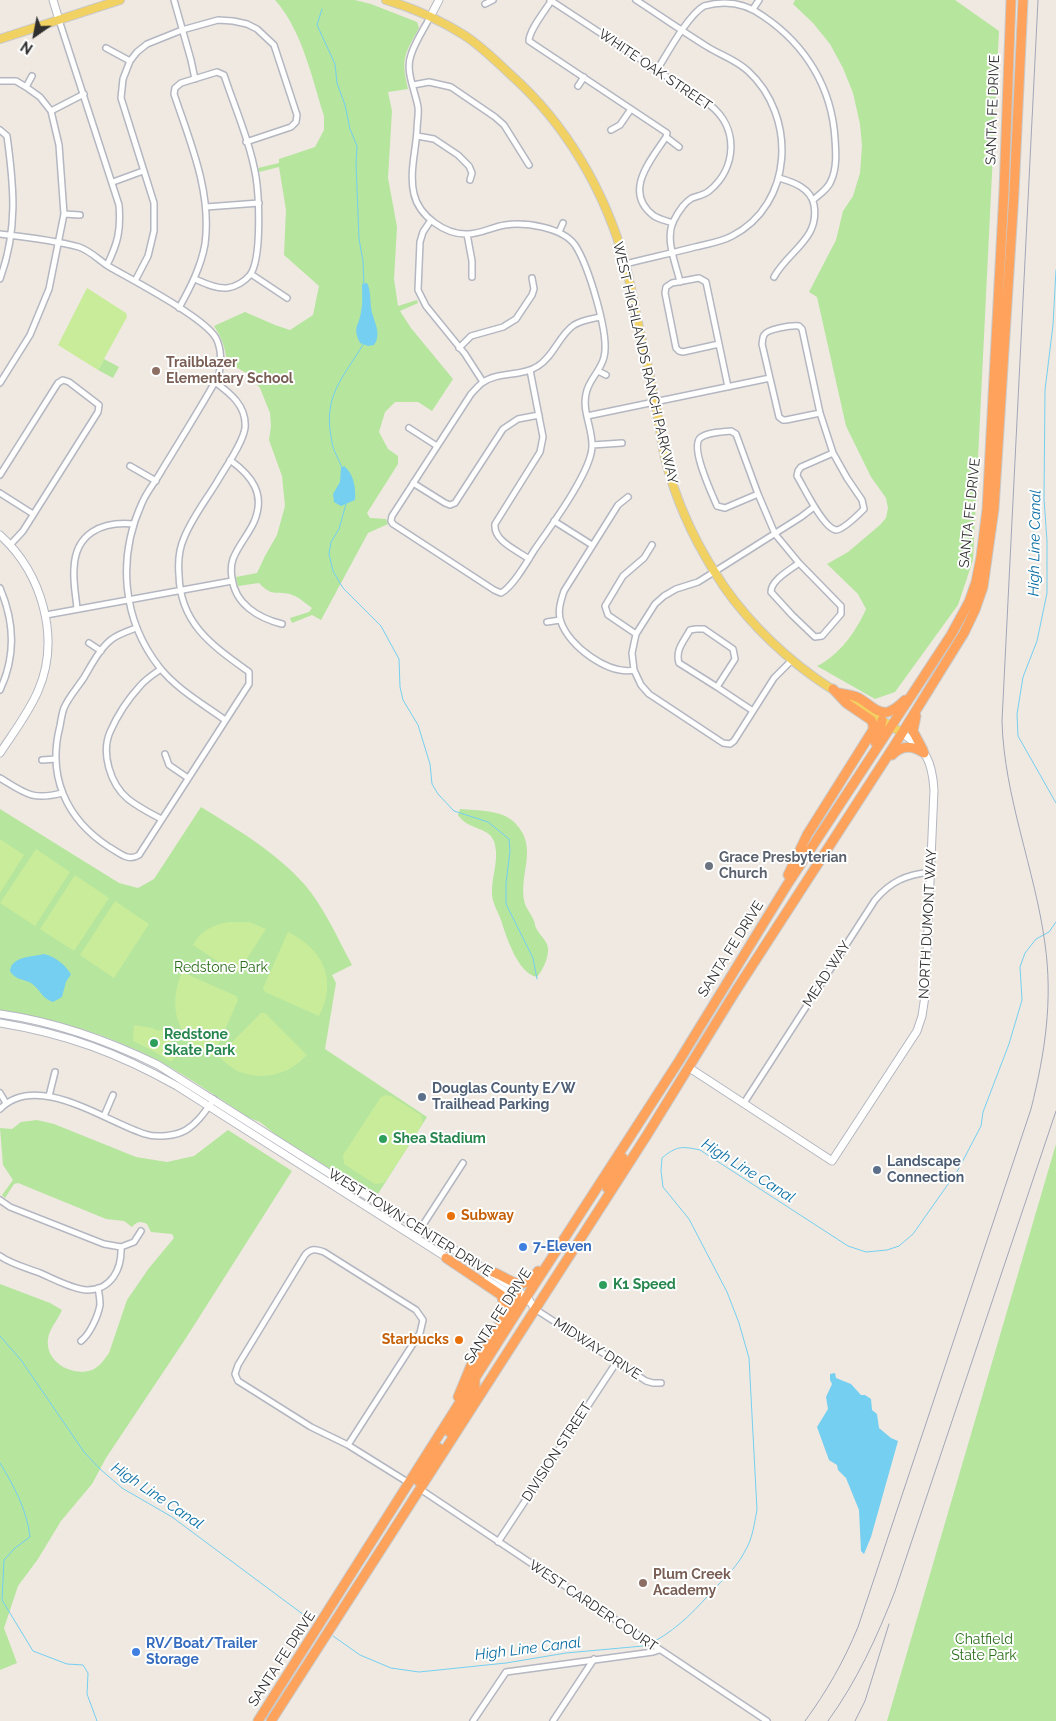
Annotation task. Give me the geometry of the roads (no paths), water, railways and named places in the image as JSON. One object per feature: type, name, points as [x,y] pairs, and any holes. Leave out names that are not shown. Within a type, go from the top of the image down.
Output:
[{"type":"highway","name":"SANTA FE DRIVE","points":[[258,1721],[457,1408],[475,1378],[481,1356],[590,1199],[787,885],[965,612],[973,592],[981,557],[987,509],[1004,191],[1011,0]]},
{"type":"highway","name":"SANTA FE DRIVE","points":[[271,1721],[902,733],[970,621],[983,588],[996,489],[1014,193],[1023,0]]},
{"type":"highway","points":[[836,691],[858,698],[877,710],[885,712],[894,709],[912,694]]},
{"type":"highway","points":[[787,885],[788,876],[807,835],[872,731],[873,724],[871,720],[846,703],[836,691]]},
{"type":"highway","points":[[923,698],[913,727],[916,738],[924,752]]},
{"type":"highway","points":[[728,1003],[737,979],[807,870],[810,863],[812,838],[877,739],[882,720]]},
{"type":"highway","points":[[882,764],[897,750],[905,747],[924,752]]},
{"type":"highway","points":[[600,1208],[607,1186],[627,1150],[693,1047],[692,1039]]},
{"type":"highway","points":[[485,1270],[494,1271],[514,1283],[520,1284],[530,1281],[575,1212],[590,1199]]},
{"type":"highway","points":[[446,1258],[501,1295],[504,1301],[504,1307],[475,1356],[458,1397],[457,1408]]},
{"type":"highway","points":[[368,1570],[371,1560],[392,1522],[471,1397],[475,1388],[475,1378]]},
{"type":"main road","points":[[0,39],[120,0]]},
{"type":"main road","name":"WEST HIGHLANDS RANCH PARKWAY","points":[[386,0],[401,4],[464,36],[507,71],[529,90],[583,162],[612,224],[625,264],[655,401],[665,457],[677,496],[714,572],[733,598],[769,639],[792,660],[902,733]]},
{"type":"street","points":[[53,0],[119,205],[121,224],[118,239],[107,265]]},
{"type":"street","points":[[174,0],[195,79]]},
{"type":"street","points":[[439,0],[411,55],[409,69],[418,109],[413,172],[414,194],[418,206],[431,220],[448,231],[467,234],[505,225],[539,227],[559,232],[574,244],[583,259],[592,283],[600,317],[605,346],[604,358],[588,386],[585,396],[592,445],[588,467],[507,590],[501,593],[393,524],[391,521],[392,516],[471,394],[483,382],[530,370],[548,358],[573,325],[584,320],[600,317]]},
{"type":"street","points":[[485,4],[493,0]]},
{"type":"street","points":[[550,0],[529,36],[530,40],[667,133],[643,171],[640,181],[640,194],[645,206],[655,216],[673,223],[670,234],[680,282]]},
{"type":"street","name":"WHITE OAK STREET","points":[[550,0],[715,109],[725,122],[732,144],[730,163],[722,178],[708,192],[690,199],[680,210],[673,223]]},
{"type":"street","points":[[625,264],[724,240],[741,230],[755,218],[766,204],[779,178],[782,151],[781,129],[774,106],[764,87],[740,64],[708,48],[636,0]]},
{"type":"street","points":[[753,9],[759,0]]},
{"type":"street","points":[[657,70],[696,12],[704,6],[717,1],[735,1],[753,9],[784,32],[802,51],[820,79],[829,103],[835,133],[835,163],[831,181],[825,190],[813,200]]},
{"type":"street","points":[[135,281],[148,256],[154,231],[154,203],[121,98],[122,79],[130,61],[147,44],[182,30],[218,20],[246,24],[257,29],[274,45],[297,115],[296,122],[291,127],[246,142]]},
{"type":"street","points":[[106,48],[130,61]]},
{"type":"street","points":[[179,308],[195,279],[205,244],[206,207],[200,172],[174,94],[175,88],[180,83],[217,72],[224,75],[256,176],[259,203],[259,231],[251,274],[240,283],[226,288],[213,286],[195,279]]},
{"type":"street","points":[[26,87],[32,76]]},
{"type":"street","points":[[578,86],[584,77]]},
{"type":"street","points":[[0,81],[16,81],[40,97],[51,111],[59,145],[64,214],[49,289],[30,335],[0,383]]},
{"type":"street","points":[[413,85],[429,82],[451,87],[496,117],[504,124],[528,165]]},
{"type":"street","points":[[51,111],[84,94]]},
{"type":"street","points":[[611,130],[620,125],[631,109]]},
{"type":"street","points":[[0,130],[7,136],[11,161],[14,212],[11,235],[0,279]]},
{"type":"street","points":[[417,136],[434,139],[458,155],[469,166],[472,173],[470,180]]},
{"type":"street","points":[[666,137],[679,147]]},
{"type":"street","points":[[113,182],[143,171]]},
{"type":"street","points":[[774,276],[779,268],[798,249],[815,222],[813,200],[795,183],[779,178]]},
{"type":"street","points":[[206,207],[259,203]]},
{"type":"street","points":[[64,214],[80,214]]},
{"type":"street","points":[[431,220],[423,232],[420,242],[418,290],[426,306],[483,382]]},
{"type":"street","points":[[559,232],[563,223]]},
{"type":"street","points":[[0,234],[81,248],[179,308],[208,328],[216,338],[222,360],[219,375],[143,501],[134,524],[126,562],[128,600],[136,628],[146,648],[161,669],[184,691],[226,720]]},
{"type":"street","points":[[467,234],[472,261],[472,277]]},
{"type":"street","points":[[251,274],[287,298]]},
{"type":"street","points":[[459,348],[471,336],[502,327],[516,319],[532,295],[534,289],[532,278]]},
{"type":"street","points":[[719,344],[683,352],[678,351],[665,293],[666,287],[672,283],[699,278],[706,282],[719,344],[728,387]]},
{"type":"street","points":[[820,413],[783,420],[777,412],[762,344],[764,335],[768,331],[794,325],[799,326],[804,334],[820,413],[833,452],[862,500],[864,509],[841,529],[835,530],[829,527],[814,507],[797,476],[801,466],[833,452]]},
{"type":"street","points":[[529,558],[498,537],[494,530],[495,524],[540,452],[543,437],[530,370]]},
{"type":"street","points":[[598,371],[606,375]]},
{"type":"street","points":[[587,416],[770,378]]},
{"type":"street","points":[[0,475],[58,382],[64,380],[69,382],[98,404],[98,412],[23,530],[10,544]]},
{"type":"street","points":[[136,628],[112,639],[101,651],[64,708],[57,737],[56,758],[56,771],[62,793],[71,811],[86,828],[105,844],[127,858],[134,859],[139,855],[249,684],[249,672],[216,649],[200,633],[186,612],[179,591],[178,562],[183,540],[230,460],[245,427],[244,417],[234,396],[216,382]]},
{"type":"street","points":[[413,483],[445,503],[450,505],[455,503],[503,429],[518,420],[540,415]]},
{"type":"street","points":[[409,428],[436,446]]},
{"type":"street","points":[[758,494],[725,508],[717,506],[697,448],[698,440],[703,436],[731,431],[736,434],[775,534],[799,563],[841,606],[841,614],[822,636],[816,637],[771,592],[774,583],[799,563]]},
{"type":"street","points":[[592,445],[622,443]]},
{"type":"street","points":[[230,460],[245,470],[253,481],[259,502],[254,521],[232,560],[232,581],[236,594],[248,608],[267,620],[282,624]]},
{"type":"street","points":[[130,466],[156,481]]},
{"type":"street","points":[[0,493],[33,514]]},
{"type":"street","points":[[628,497],[618,505],[564,591],[560,604],[560,620],[567,635],[581,650],[612,669],[634,670]]},
{"type":"street","points":[[792,660],[774,678],[730,744],[724,743],[649,694],[634,670],[632,653],[636,634],[655,604],[664,596],[676,589],[698,582],[814,507]]},
{"type":"street","points":[[554,521],[592,545]]},
{"type":"street","points":[[77,609],[74,568],[77,552],[84,540],[103,525],[118,522],[134,524]]},
{"type":"street","points":[[0,535],[10,544],[30,571],[46,615],[47,643],[46,660],[38,690],[29,710],[0,753]]},
{"type":"street","points":[[636,634],[608,615],[605,606],[623,576],[644,558],[652,545]]},
{"type":"street","points":[[46,615],[232,581]]},
{"type":"street","points":[[0,588],[10,618],[12,638],[11,659],[7,676],[0,690]]},
{"type":"street","points":[[547,622],[560,620]]},
{"type":"street","points":[[717,688],[735,659],[734,649],[704,629],[690,630],[678,650],[677,657],[680,663],[717,688],[753,711]]},
{"type":"street","points":[[89,643],[101,651]]},
{"type":"street","points":[[161,669],[140,685],[121,712],[110,733],[107,755],[110,774],[119,789],[128,799],[161,819]]},
{"type":"street","points":[[902,733],[924,752]]},
{"type":"street","name":"NORTH DUMONT WAY","points":[[744,1103],[832,1161],[916,1031],[922,1016],[926,996],[934,790],[931,766],[924,752]]},
{"type":"street","points":[[165,754],[169,766],[188,778]]},
{"type":"street","points":[[42,760],[56,758]]},
{"type":"street","points":[[0,778],[29,795],[48,797],[62,793]]},
{"type":"street","name":"MEAD WAY","points":[[744,1103],[875,900],[885,888],[896,880],[912,874],[930,872]]},
{"type":"street","name":"WEST TOWN CENTER DRIVE","points":[[0,1014],[49,1023],[94,1036],[158,1065],[421,1228],[485,1270],[535,1309]]},
{"type":"street","name":"WEST TOWN CENTER DRIVE","points":[[0,1023],[34,1028],[90,1044],[146,1068],[209,1106],[446,1258],[457,1262],[521,1298]]},
{"type":"street","points":[[688,1067],[744,1103]]},
{"type":"street","points":[[49,1096],[55,1072]]},
{"type":"street","points":[[0,1093],[6,1103]]},
{"type":"street","points":[[0,1109],[6,1103],[31,1095],[49,1096],[104,1116],[146,1135],[164,1136],[185,1131],[195,1124],[214,1099]]},
{"type":"street","points":[[104,1116],[113,1095]]},
{"type":"street","points":[[421,1228],[464,1163]]},
{"type":"street","points":[[0,1200],[10,1207],[104,1244],[121,1247],[134,1242],[141,1231]]},
{"type":"street","points":[[0,1256],[74,1287],[87,1290],[106,1285],[114,1278],[122,1260],[121,1247]]},
{"type":"street","points":[[348,1445],[420,1333],[423,1320],[416,1310],[324,1252],[313,1249],[308,1251],[302,1260],[238,1365],[235,1374],[238,1381],[311,1427],[348,1445],[409,1483]]},
{"type":"street","points":[[81,1341],[88,1336],[100,1305],[98,1288]]},
{"type":"street","name":"MIDWAY DRIVE","points":[[535,1309],[646,1381],[661,1383]]},
{"type":"street","name":"DIVISION STREET","points":[[498,1542],[616,1363]]},
{"type":"street","name":"WEST CARDER COURT","points":[[420,1489],[767,1721]]},
{"type":"street","points":[[473,1721],[506,1672],[659,1650]]},
{"type":"street","points":[[553,1721],[594,1659]]},
{"type":"water","points":[[367,283],[377,331],[374,345],[368,346],[360,343],[356,333],[362,309],[362,284]]},
{"type":"water","points":[[344,466],[354,481],[355,500],[341,506],[334,502],[333,494],[340,482],[341,468]]},
{"type":"water","points":[[44,954],[59,961],[71,974],[66,982],[62,997],[53,1002],[46,999],[31,983],[17,978],[10,971],[14,962],[18,960]]},
{"type":"water","points":[[835,1373],[836,1378],[851,1384],[861,1395],[871,1399],[872,1410],[877,1414],[879,1428],[898,1441],[871,1537],[864,1554],[861,1551],[859,1510],[846,1478],[838,1470],[837,1465],[829,1460],[817,1427],[828,1409],[826,1397],[832,1384],[830,1374]]},
{"type":"waterway","points":[[322,9],[317,25],[335,64],[337,83],[345,105],[350,129],[357,146],[359,239],[363,261],[364,285]]},
{"type":"waterway","name":"High Line Canal","points":[[1056,270],[1053,325],[1045,390],[1044,499],[1047,541],[1047,593],[1037,641],[1023,677],[1017,714],[1018,736],[1056,803]]},
{"type":"waterway","points":[[342,468],[335,452],[330,426],[332,400],[342,378],[364,343]]},
{"type":"waterway","points":[[346,504],[339,529],[331,542],[329,554],[333,571],[343,588],[381,626],[399,659],[400,687],[403,700],[418,725],[430,764],[432,784],[438,794],[454,811],[488,822],[509,839],[510,851],[506,883],[506,904],[533,958],[537,979]]},
{"type":"waterway","name":"High Line Canal","points":[[655,1641],[688,1617],[736,1566],[750,1541],[757,1510],[749,1358],[739,1323],[727,1292],[689,1219],[663,1187],[662,1158],[675,1149],[688,1148],[700,1150],[848,1246],[866,1252],[887,1250],[899,1246],[913,1234],[958,1170],[981,1126],[983,1112],[1009,1044],[1022,1000],[1020,967],[1025,953],[1036,939],[1049,932],[1056,922]]},
{"type":"waterway","name":"High Line Canal","points":[[0,1336],[21,1360],[84,1452],[100,1469],[122,1488],[172,1517],[312,1621]]},
{"type":"waterway","points":[[0,1463],[19,1498],[26,1517],[30,1537],[15,1548],[4,1560],[2,1600],[33,1651],[67,1664],[83,1665],[88,1673],[87,1694],[97,1721]]},
{"type":"waterway","name":"High Line Canal","points":[[333,1636],[360,1655],[391,1668],[419,1672],[506,1663],[566,1653],[643,1646]]},
{"type":"railway","points":[[805,1721],[821,1698],[847,1652],[858,1627],[1031,1109],[1044,1047],[1048,1006],[1045,944],[1008,777],[1002,721],[1038,0]]},
{"type":"railway","points":[[828,1721],[866,1658],[895,1591],[1056,1111]]},
{"type":"railway","points":[[855,1721],[865,1701],[889,1624]]},
{"type":"place","name":"Trailblazer Elementary School","points":[[156,371]]},
{"type":"place","name":"Grace Presbyterian Church","points":[[709,866]]},
{"type":"place","name":"Redstone Skate Park","points":[[154,1043]]},
{"type":"place","name":"Douglas County E/W Trailhead Parking","points":[[422,1097]]},
{"type":"place","name":"Shea Stadium","points":[[383,1139]]},
{"type":"place","name":"Landscape Connection","points":[[877,1170]]},
{"type":"place","name":"Subway","points":[[451,1216]]},
{"type":"place","name":"7-Eleven","points":[[523,1247]]},
{"type":"place","name":"K1 Speed","points":[[603,1285]]},
{"type":"place","name":"Starbucks","points":[[459,1340]]},
{"type":"place","name":"Plum Creek Academy","points":[[643,1583]]},
{"type":"place","name":"RV/Boat/Trailer Storage","points":[[136,1652]]},
{"type":"park label","name":"Redstone Park","points":[[221,968]]},
{"type":"park label","name":"Chatfield State Park","points":[[984,1648]]}]
